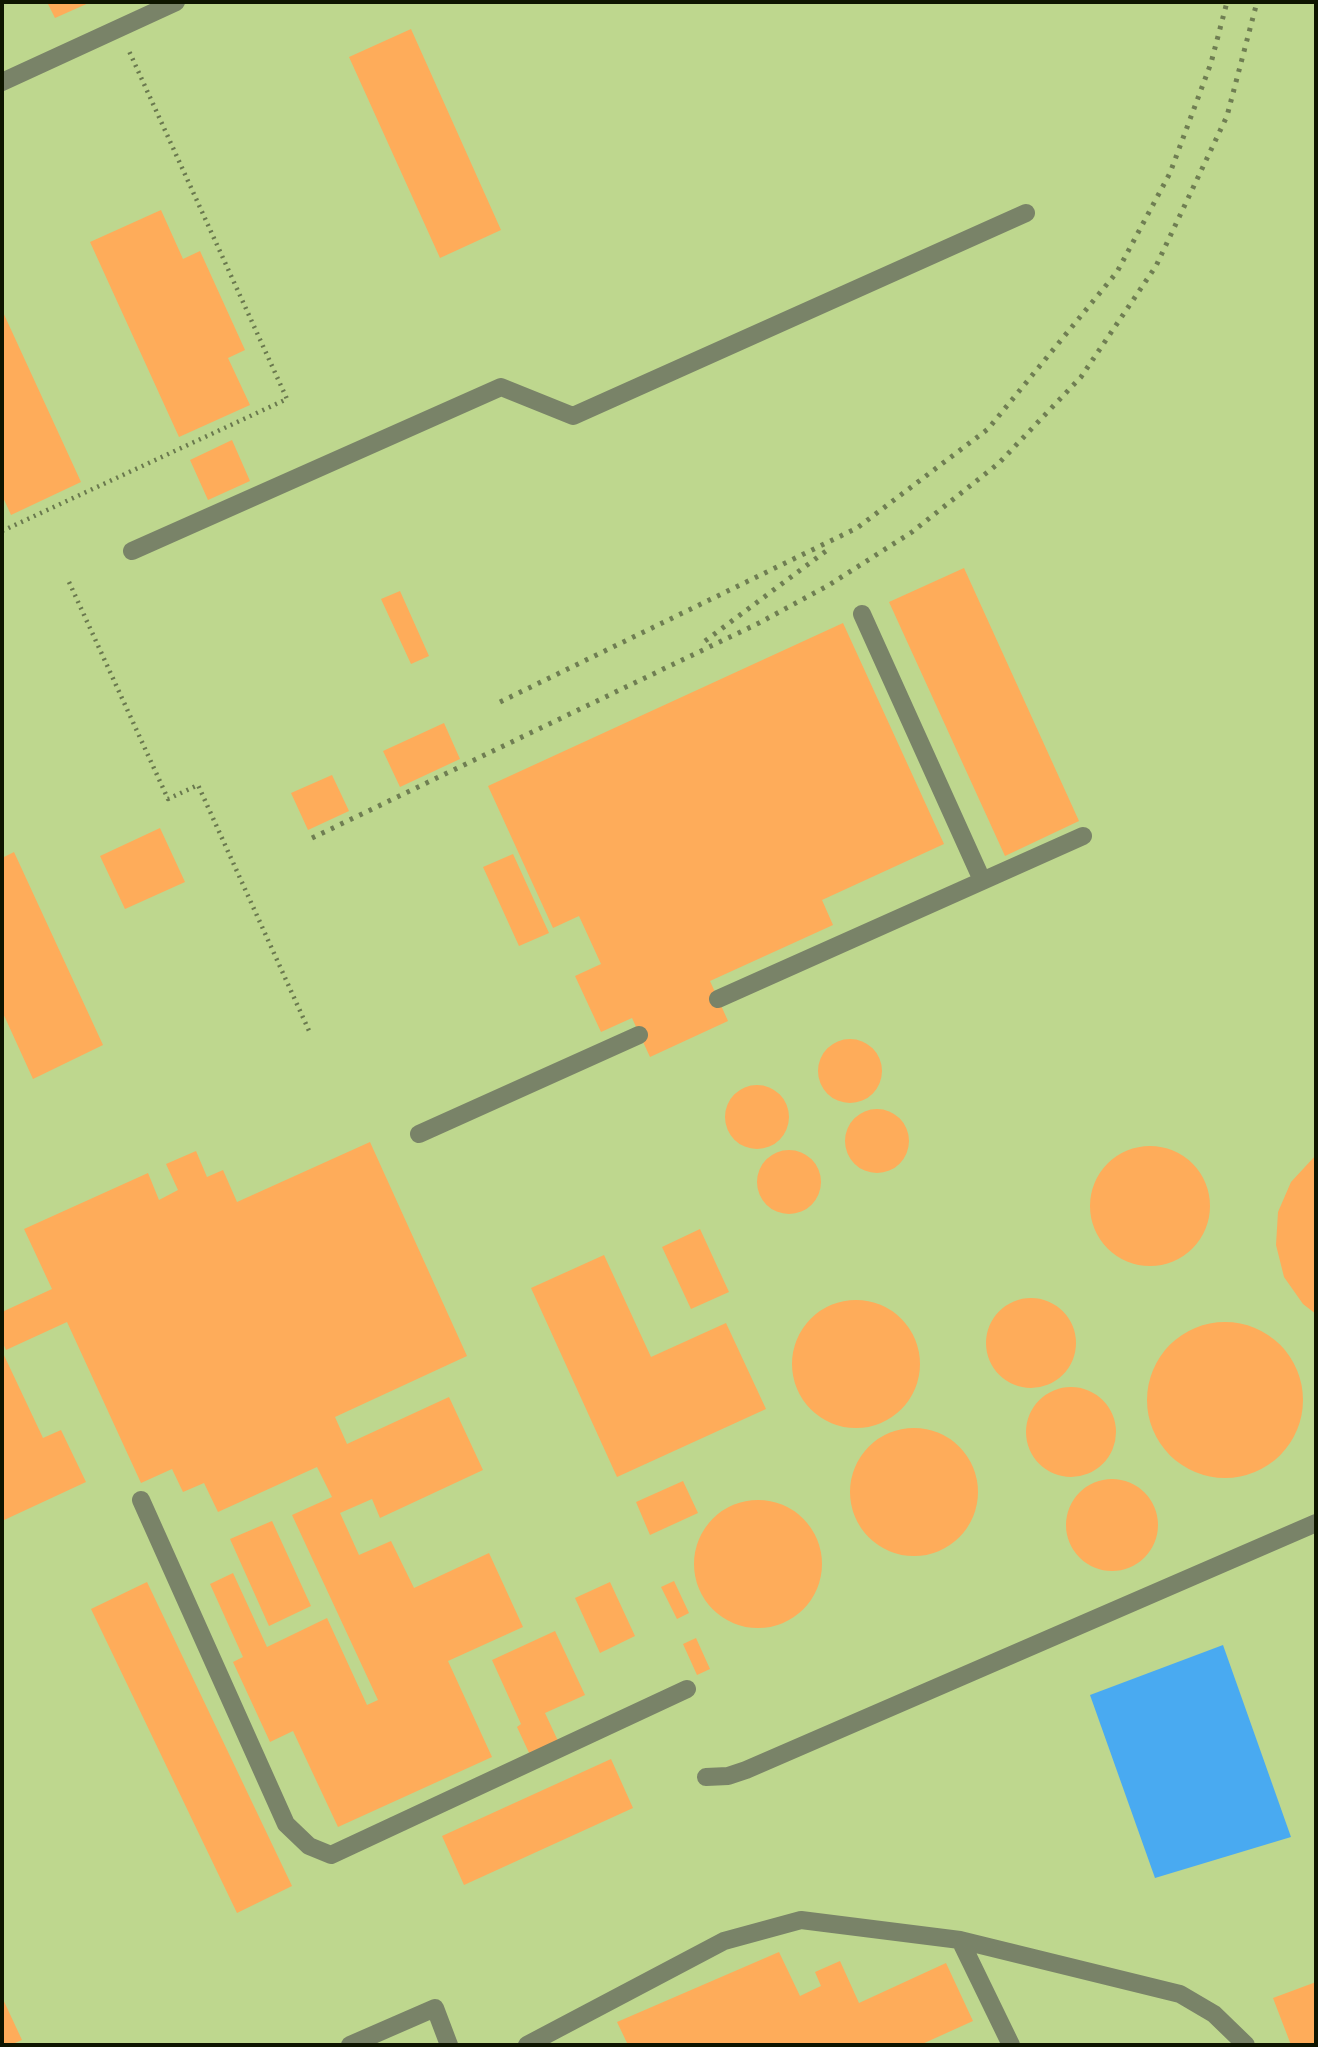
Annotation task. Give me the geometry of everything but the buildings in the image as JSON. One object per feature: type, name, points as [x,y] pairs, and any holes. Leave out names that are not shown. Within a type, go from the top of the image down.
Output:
[{"type":"lane","points":[[2,82],[176,2]]},
{"type":"lane","points":[[132,551],[501,387],[573,416],[1026,213]]},
{"type":"lane","points":[[862,614],[982,880]]},
{"type":"lane","points":[[718,999],[1083,836]]},
{"type":"lane","points":[[419,1134],[639,1035]]},
{"type":"lane","points":[[142,1500],[286,1824],[309,1846],[331,1855],[687,1689]]},
{"type":"lane","points":[[706,1777],[728,1776],[746,1769],[1316,1523]]},
{"type":"lane","points":[[527,2045],[724,1941],[801,1920],[960,1940],[1180,1994],[1214,2014],[1246,2045]]},
{"type":"lane","points":[[960,1940],[1011,2045]]},
{"type":"lane","points":[[350,2045],[435,2008],[449,2045]]},
{"type":"path","points":[[2,531],[287,399],[119,28]]},
{"type":"path","points":[[69,582],[168,799],[198,785],[310,1033]]},
{"type":"shaded area","points":[[2,2],[1316,2],[1316,2045],[2,2045]]},
{"type":"water","points":[[1223,1645],[1291,1837],[1155,1878],[1090,1695]]},
{"type":"railway","points":[[500,702],[857,528],[988,429],[1117,272],[1170,173],[1211,63],[1227,2]]},
{"type":"railway","points":[[312,838],[759,623],[829,585],[912,532],[999,463],[1081,377],[1156,266],[1227,116],[1257,2]]},
{"type":"railway","points":[[705,641],[826,551]]}]
